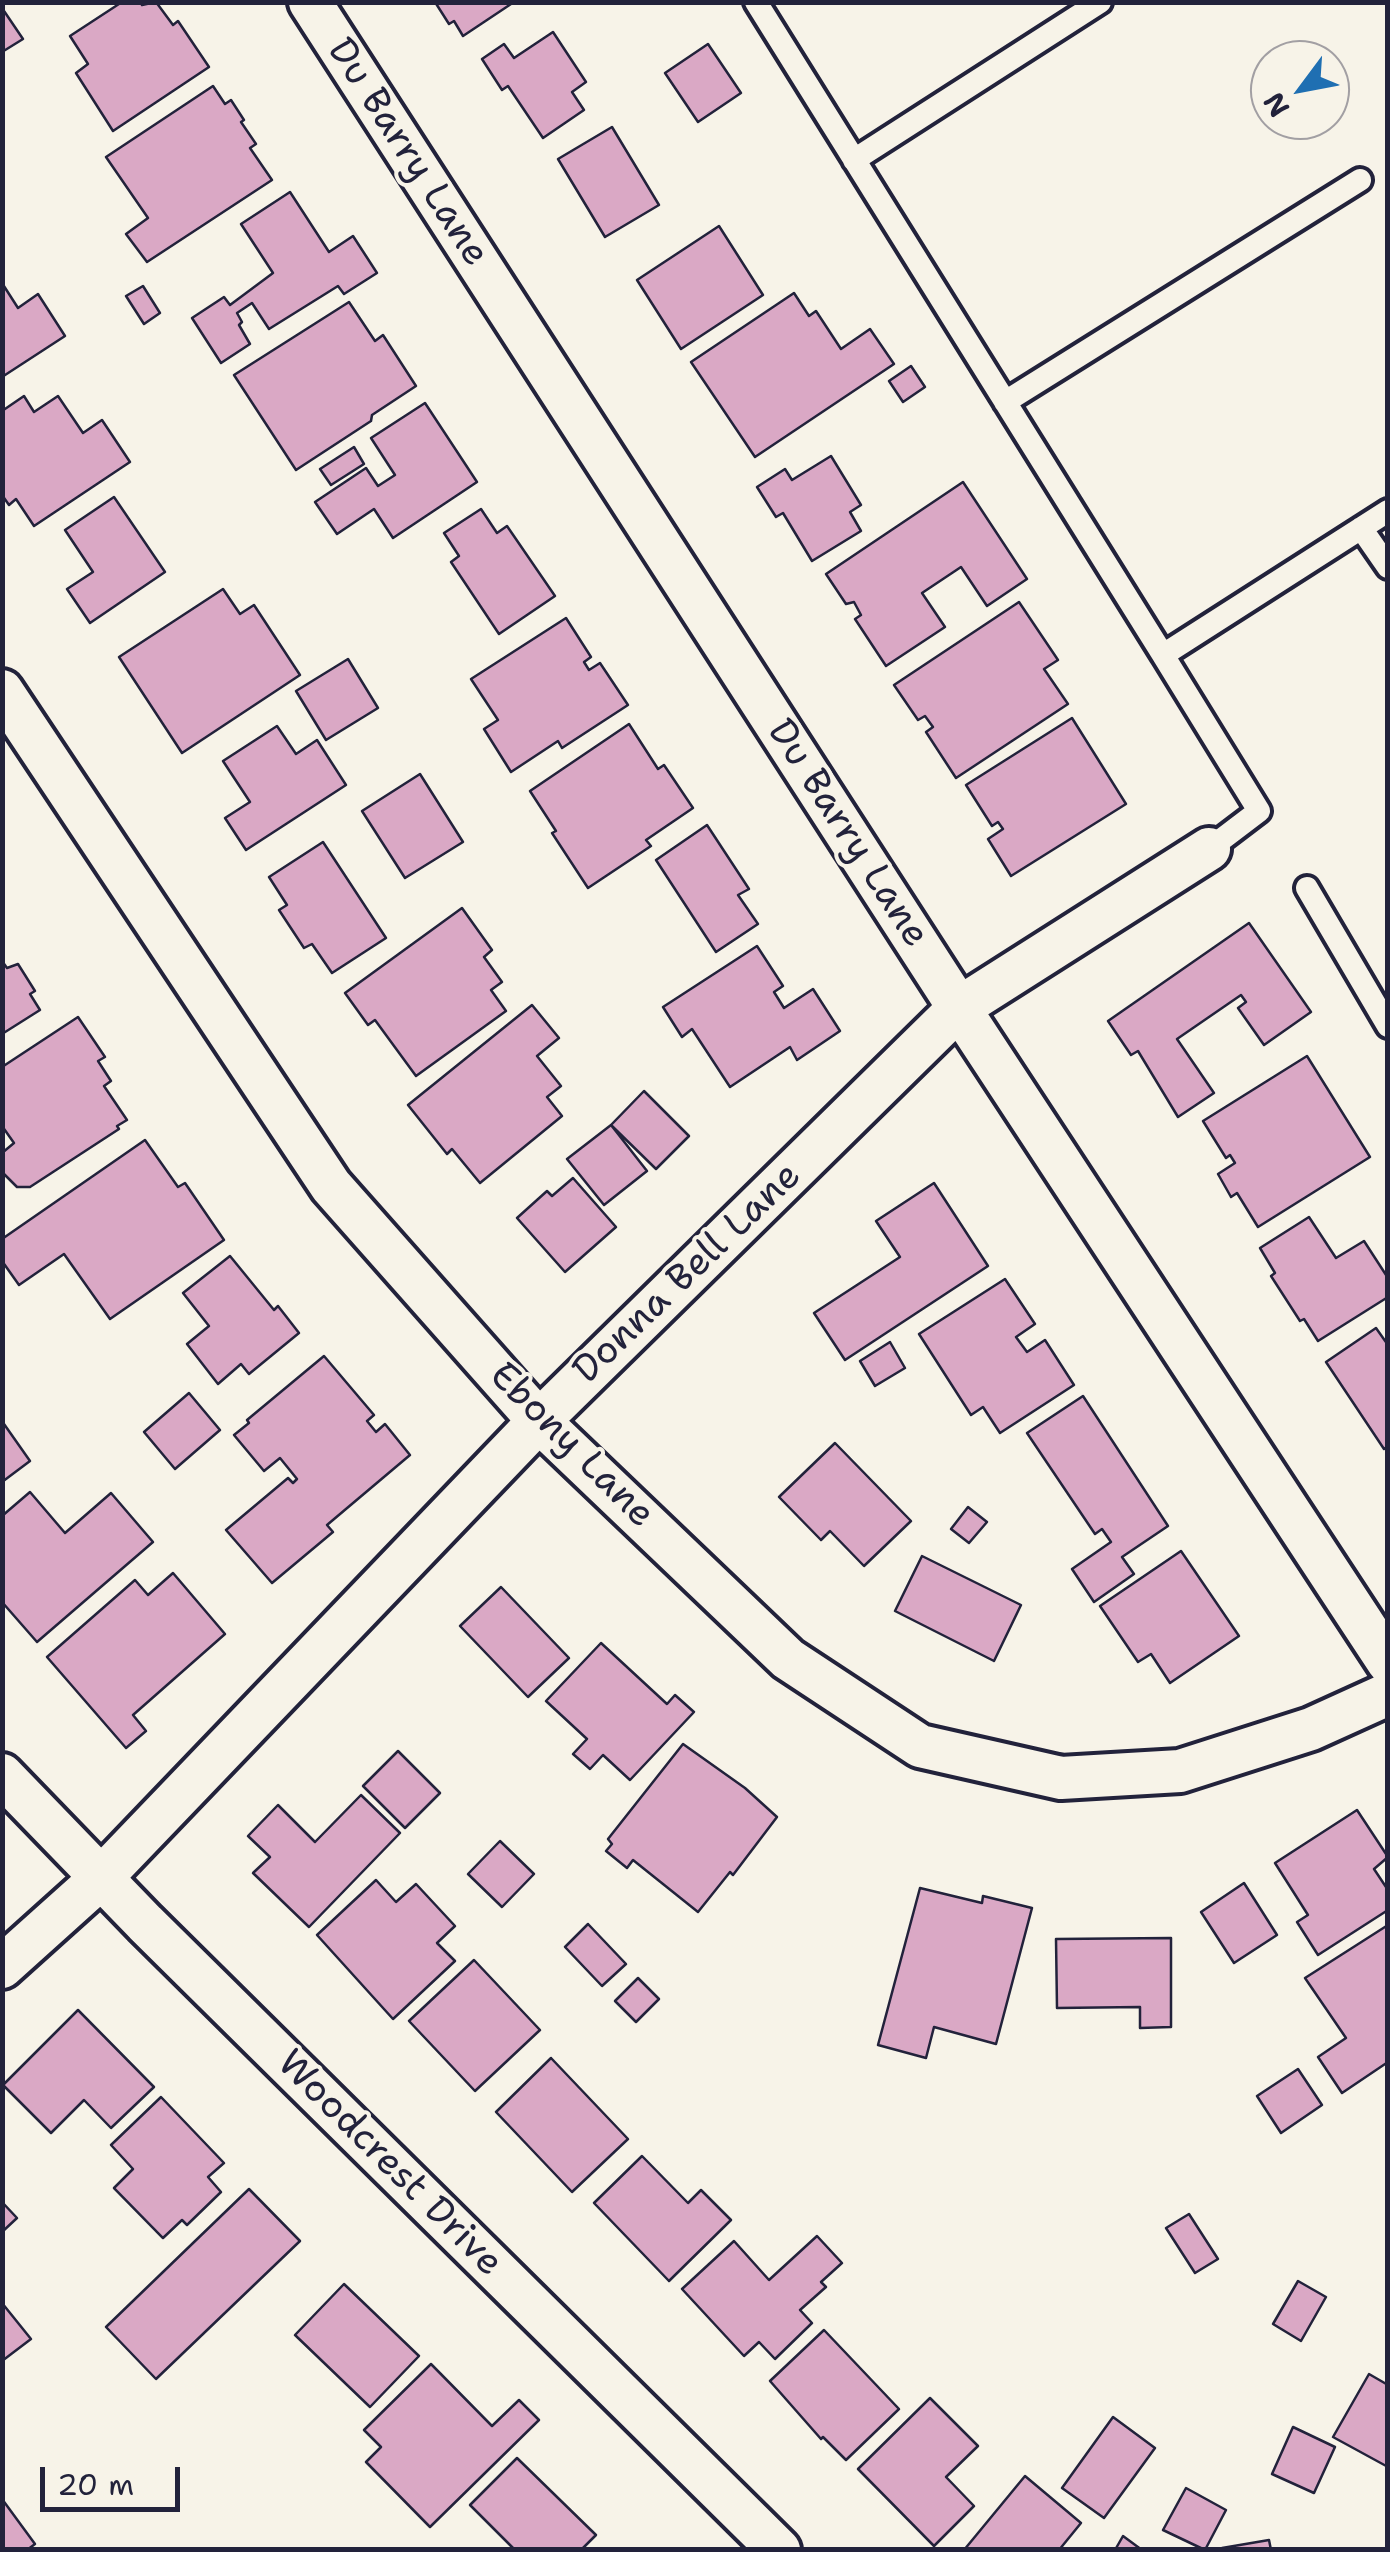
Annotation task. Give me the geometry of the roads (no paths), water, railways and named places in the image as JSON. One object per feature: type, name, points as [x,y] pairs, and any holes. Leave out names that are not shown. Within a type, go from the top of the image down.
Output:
[{"type":"street","name":"Du Barry Lane","points":[[310,2],[1388,1662]]},
{"type":"street","name":"Ebony Lane","points":[[2,692],[331,1186],[538,1421],[788,1659],[920,1746],[1061,1778],[1180,1771],[1311,1728],[1388,1694]]},
{"type":"street","name":"Donna Bell Lane","points":[[2,1967],[101,1878],[538,1421],[960,1008],[1208,849]]},
{"type":"street","name":"Woodcrest Drive","points":[[2,1775],[101,1878],[779,2550]]},
{"type":"lane","points":[[756,2],[1259,811],[1208,849]]},
{"type":"lane","points":[[854,160],[1100,2]]},
{"type":"lane","points":[[1005,402],[1360,180]]},
{"type":"lane","points":[[1162,655],[1388,511]]},
{"type":"lane","points":[[1362,528],[1388,567]]},
{"type":"lane","points":[[1307,888],[1388,1026]]}]
